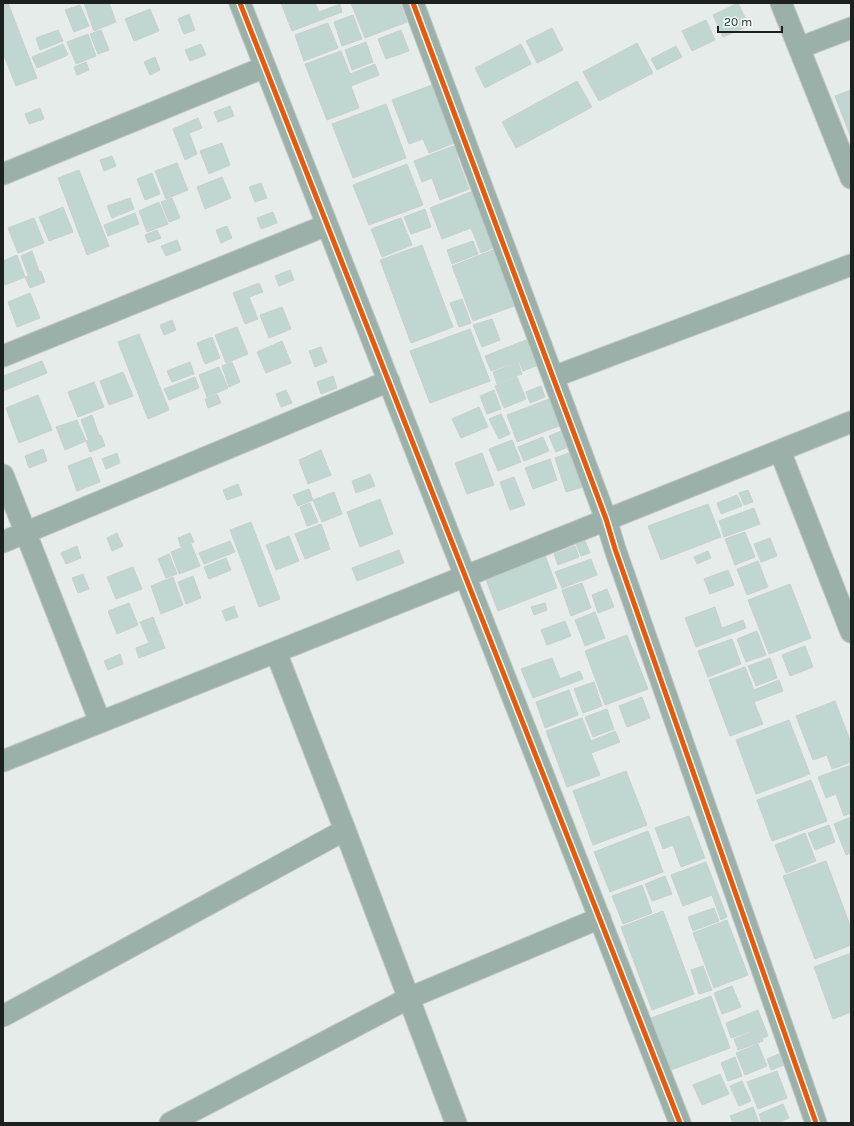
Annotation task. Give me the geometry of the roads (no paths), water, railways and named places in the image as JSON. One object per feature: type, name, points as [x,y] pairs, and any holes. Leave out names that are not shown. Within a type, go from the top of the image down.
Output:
[{"type":"street","points":[[240,3],[680,1123]]},
{"type":"street","points":[[413,3],[606,519],[816,1123]]},
{"type":"street","points":[[781,3],[851,178]]},
{"type":"street","points":[[799,48],[851,28]]},
{"type":"street","points":[[3,174],[265,67]]},
{"type":"street","points":[[3,356],[327,225]]},
{"type":"street","points":[[553,377],[851,265]]},
{"type":"street","points":[[3,542],[389,381]]},
{"type":"street","points":[[3,761],[851,422]]},
{"type":"street","points":[[780,451],[851,632]]},
{"type":"street","points":[[3,475],[100,722]]},
{"type":"street","points":[[276,652],[456,1123]]},
{"type":"street","points":[[3,1016],[345,830]]},
{"type":"street","points":[[170,1123],[409,998],[600,918]]}]
